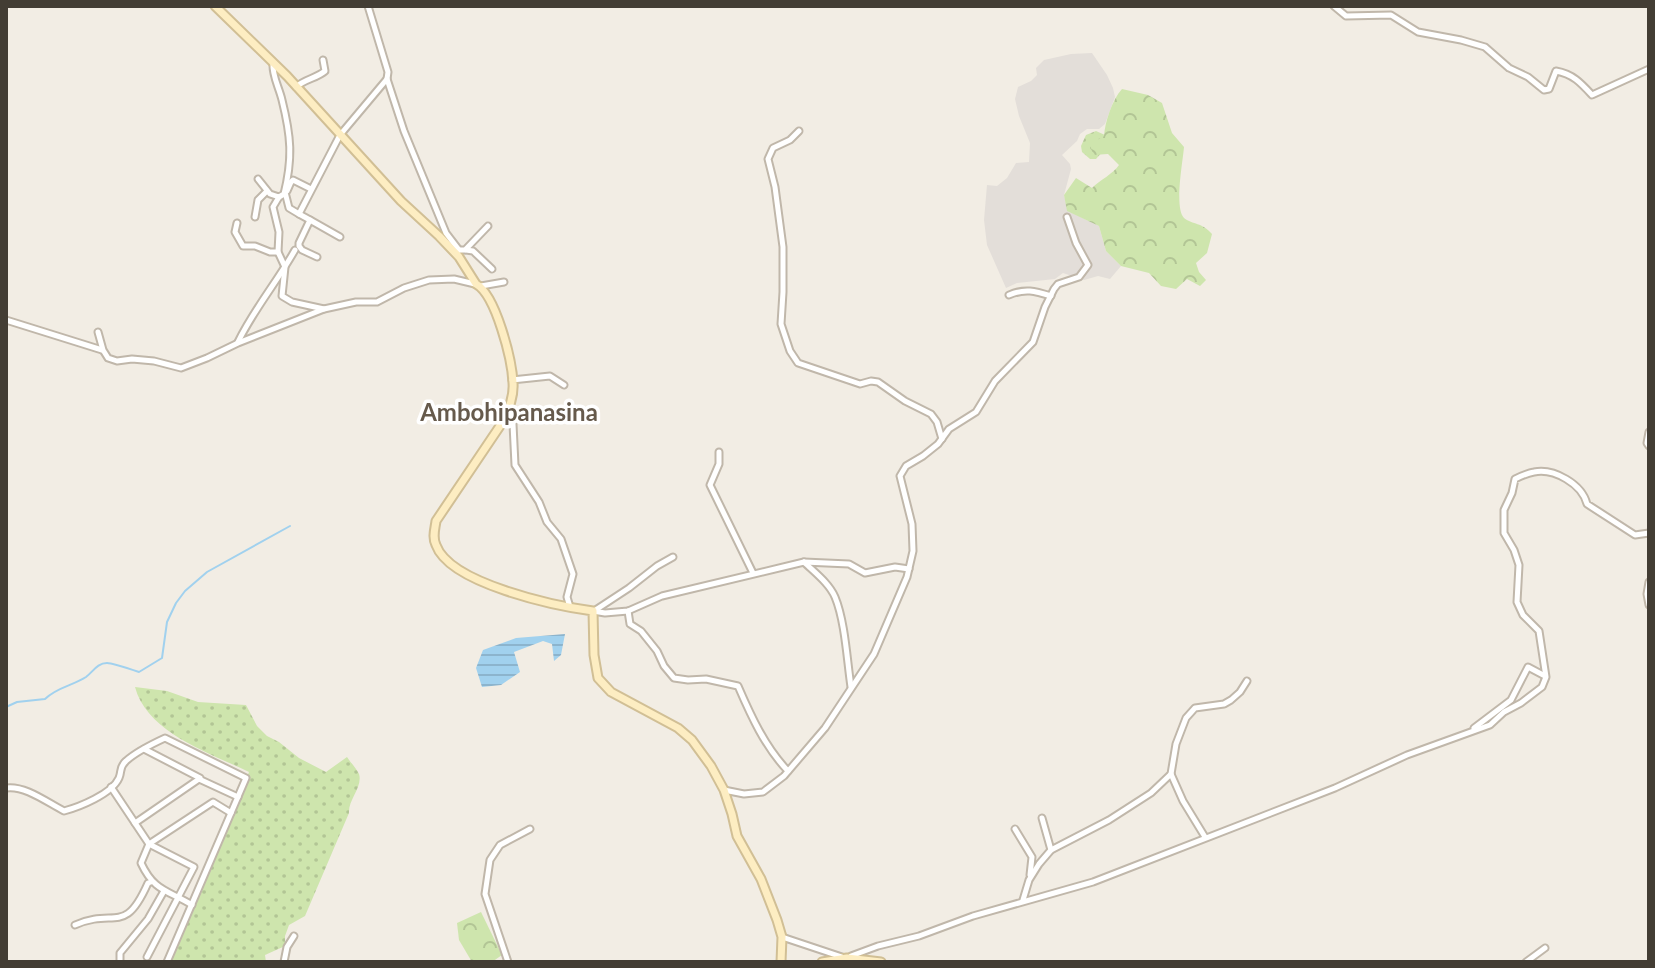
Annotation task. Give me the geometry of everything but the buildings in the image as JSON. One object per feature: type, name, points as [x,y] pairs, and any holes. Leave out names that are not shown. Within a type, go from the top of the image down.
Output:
[{"type":"street","points":[[368,6],[404,131],[446,233],[491,299],[504,337],[512,380],[506,415],[436,521],[433,537],[436,549],[474,580],[570,608],[605,613],[628,611],[662,596],[804,562],[849,564],[865,573],[895,567],[909,569]]},
{"type":"street","points":[[1334,6],[1346,16],[1391,15],[1418,32],[1485,47],[1509,68],[1528,77],[1544,90],[1549,89],[1556,71],[1576,78],[1592,95],[1649,69]]},
{"type":"street","points":[[220,8],[401,201],[439,236],[459,250],[473,251],[492,269]]},
{"type":"street","points":[[296,87],[322,74],[325,71],[323,60]]},
{"type":"street","points":[[273,63],[272,72],[282,97],[291,140],[285,192],[289,208],[340,237]]},
{"type":"street","points":[[299,214],[340,135],[387,79]]},
{"type":"street","points":[[799,131],[790,140],[773,148],[768,159],[783,247],[781,324],[790,351],[798,363],[860,384],[878,382],[931,414],[942,439]]},
{"type":"street","points":[[258,179],[274,196],[279,197]]},
{"type":"street","points":[[311,189],[293,180],[273,207],[279,232],[279,258],[285,267],[282,296],[292,302],[324,309]]},
{"type":"street","points":[[255,217],[258,200],[266,195],[267,190]]},
{"type":"street","points":[[724,790],[744,794],[763,792],[788,771],[825,728],[874,654],[909,569],[913,551],[912,524],[900,476],[906,466],[938,444],[949,429],[976,412],[995,381],[1033,342],[1045,307],[1058,284],[1079,277],[1088,265],[1067,217]]},
{"type":"street","points":[[310,220],[299,246],[317,257]]},
{"type":"street","points":[[237,223],[235,232],[243,246],[278,252]]},
{"type":"street","points":[[459,250],[488,226]]},
{"type":"street","points":[[238,343],[248,322],[295,250]]},
{"type":"street","points":[[98,332],[108,358],[117,361],[154,361],[181,368],[324,309],[356,302],[377,302],[429,280],[454,279],[479,285],[504,282]]},
{"type":"street","points":[[1009,295],[1029,289],[1051,296]]},
{"type":"street","points":[[6,320],[103,350]]},
{"type":"street","points":[[512,380],[550,376],[564,385]]},
{"type":"street","points":[[506,415],[513,424],[515,465],[539,502],[547,522],[561,539],[573,574],[567,597],[570,608]]},
{"type":"street","points":[[1649,432],[1649,446]]},
{"type":"street","points":[[719,452],[719,464],[710,485],[753,573]]},
{"type":"street","points":[[822,962],[847,958],[973,916],[1093,882],[1335,788],[1407,755],[1490,725],[1542,687],[1546,677],[1539,631],[1523,615],[1517,602],[1519,565],[1504,533],[1504,510],[1515,479],[1544,471],[1564,477],[1585,495],[1587,504],[1635,535],[1649,533]]},
{"type":"street","points":[[593,611],[673,557]]},
{"type":"street","points":[[804,562],[835,596],[851,687]]},
{"type":"street","points":[[1649,582],[1649,605]]},
{"type":"street","points":[[593,611],[598,678],[611,692],[678,728],[692,740],[724,790],[737,836],[761,879],[782,937],[781,962]]},
{"type":"street","points":[[628,611],[630,624],[641,631],[674,678],[706,679],[738,686],[775,757],[788,771]]},
{"type":"street","points":[[1464,733],[1511,700],[1528,667],[1546,677]]},
{"type":"street","points":[[1205,837],[1171,774],[1176,744],[1186,718],[1195,708],[1224,704],[1240,692],[1247,681]]},
{"type":"street","points":[[6,788],[36,796],[64,811],[82,806],[111,787],[119,777],[120,767],[127,760],[165,738],[246,778],[167,962]]},
{"type":"street","points":[[144,749],[238,797]]},
{"type":"street","points":[[1029,880],[1051,850],[1109,820],[1151,793],[1171,774]]},
{"type":"street","points":[[135,823],[201,779]]},
{"type":"street","points":[[111,787],[149,844],[194,867],[147,957]]},
{"type":"street","points":[[192,905],[152,882],[141,863],[149,844],[213,802],[232,813]]},
{"type":"street","points":[[1042,818],[1051,850]]},
{"type":"street","points":[[508,962],[485,894],[490,860],[500,845],[530,829]]},
{"type":"street","points":[[1015,829],[1032,857],[1023,901]]},
{"type":"street","points":[[75,925],[92,919],[128,915],[148,883],[152,882]]},
{"type":"street","points":[[120,962],[120,953],[148,919],[164,891]]},
{"type":"street","points":[[284,962],[287,947],[294,936]]},
{"type":"street","points":[[782,937],[847,958],[881,962]]},
{"type":"street","points":[[1526,962],[1545,948]]},
{"type":"shaded area","points":[[1092,53],[1107,75],[1115,97],[1105,124],[1099,129],[1087,129],[1080,134],[1062,155],[1071,169],[1064,195],[1068,211],[1099,226],[1106,251],[1121,266],[1110,279],[1098,276],[1084,280],[1063,273],[1055,279],[1017,283],[1006,288],[987,245],[984,220],[987,185],[997,186],[1007,178],[1016,163],[1029,162],[1030,143],[1015,99],[1018,87],[1037,75],[1036,68],[1044,60]]},
{"type":"green space","points":[[1122,89],[1148,95],[1162,103],[1172,133],[1184,147],[1179,195],[1181,213],[1184,218],[1205,227],[1212,234],[1207,253],[1196,263],[1206,280],[1200,286],[1187,279],[1176,289],[1161,286],[1149,273],[1121,266],[1106,251],[1099,226],[1067,211],[1064,195],[1076,178],[1092,188],[1119,165],[1108,154],[1093,155],[1090,144],[1104,136],[1110,111]]},
{"type":"green space","points":[[1096,131],[1105,135],[1103,151],[1096,159],[1090,159],[1082,152],[1081,146],[1086,135]]},
{"type":"green space","points":[[135,687],[167,691],[198,702],[246,705],[257,726],[267,736],[299,758],[326,772],[347,757],[359,774],[359,784],[349,813],[305,916],[289,925],[285,946],[265,955],[266,962],[169,962],[249,772],[199,749],[166,729],[152,717]]},
{"type":"green space","points":[[481,912],[502,955],[492,962],[472,962],[459,940],[457,923]]},
{"type":"water","points":[[565,634],[561,655],[554,661],[552,644],[543,641],[514,652],[520,672],[501,685],[482,687],[476,668],[483,650],[516,638]]},
{"type":"waterway","points":[[6,707],[17,702],[45,699],[86,677],[104,663],[139,672],[162,658],[167,622],[185,591],[207,572],[290,526]]},
{"type":"district","name":"Ambohipanasina","points":[[509,413]]}]
